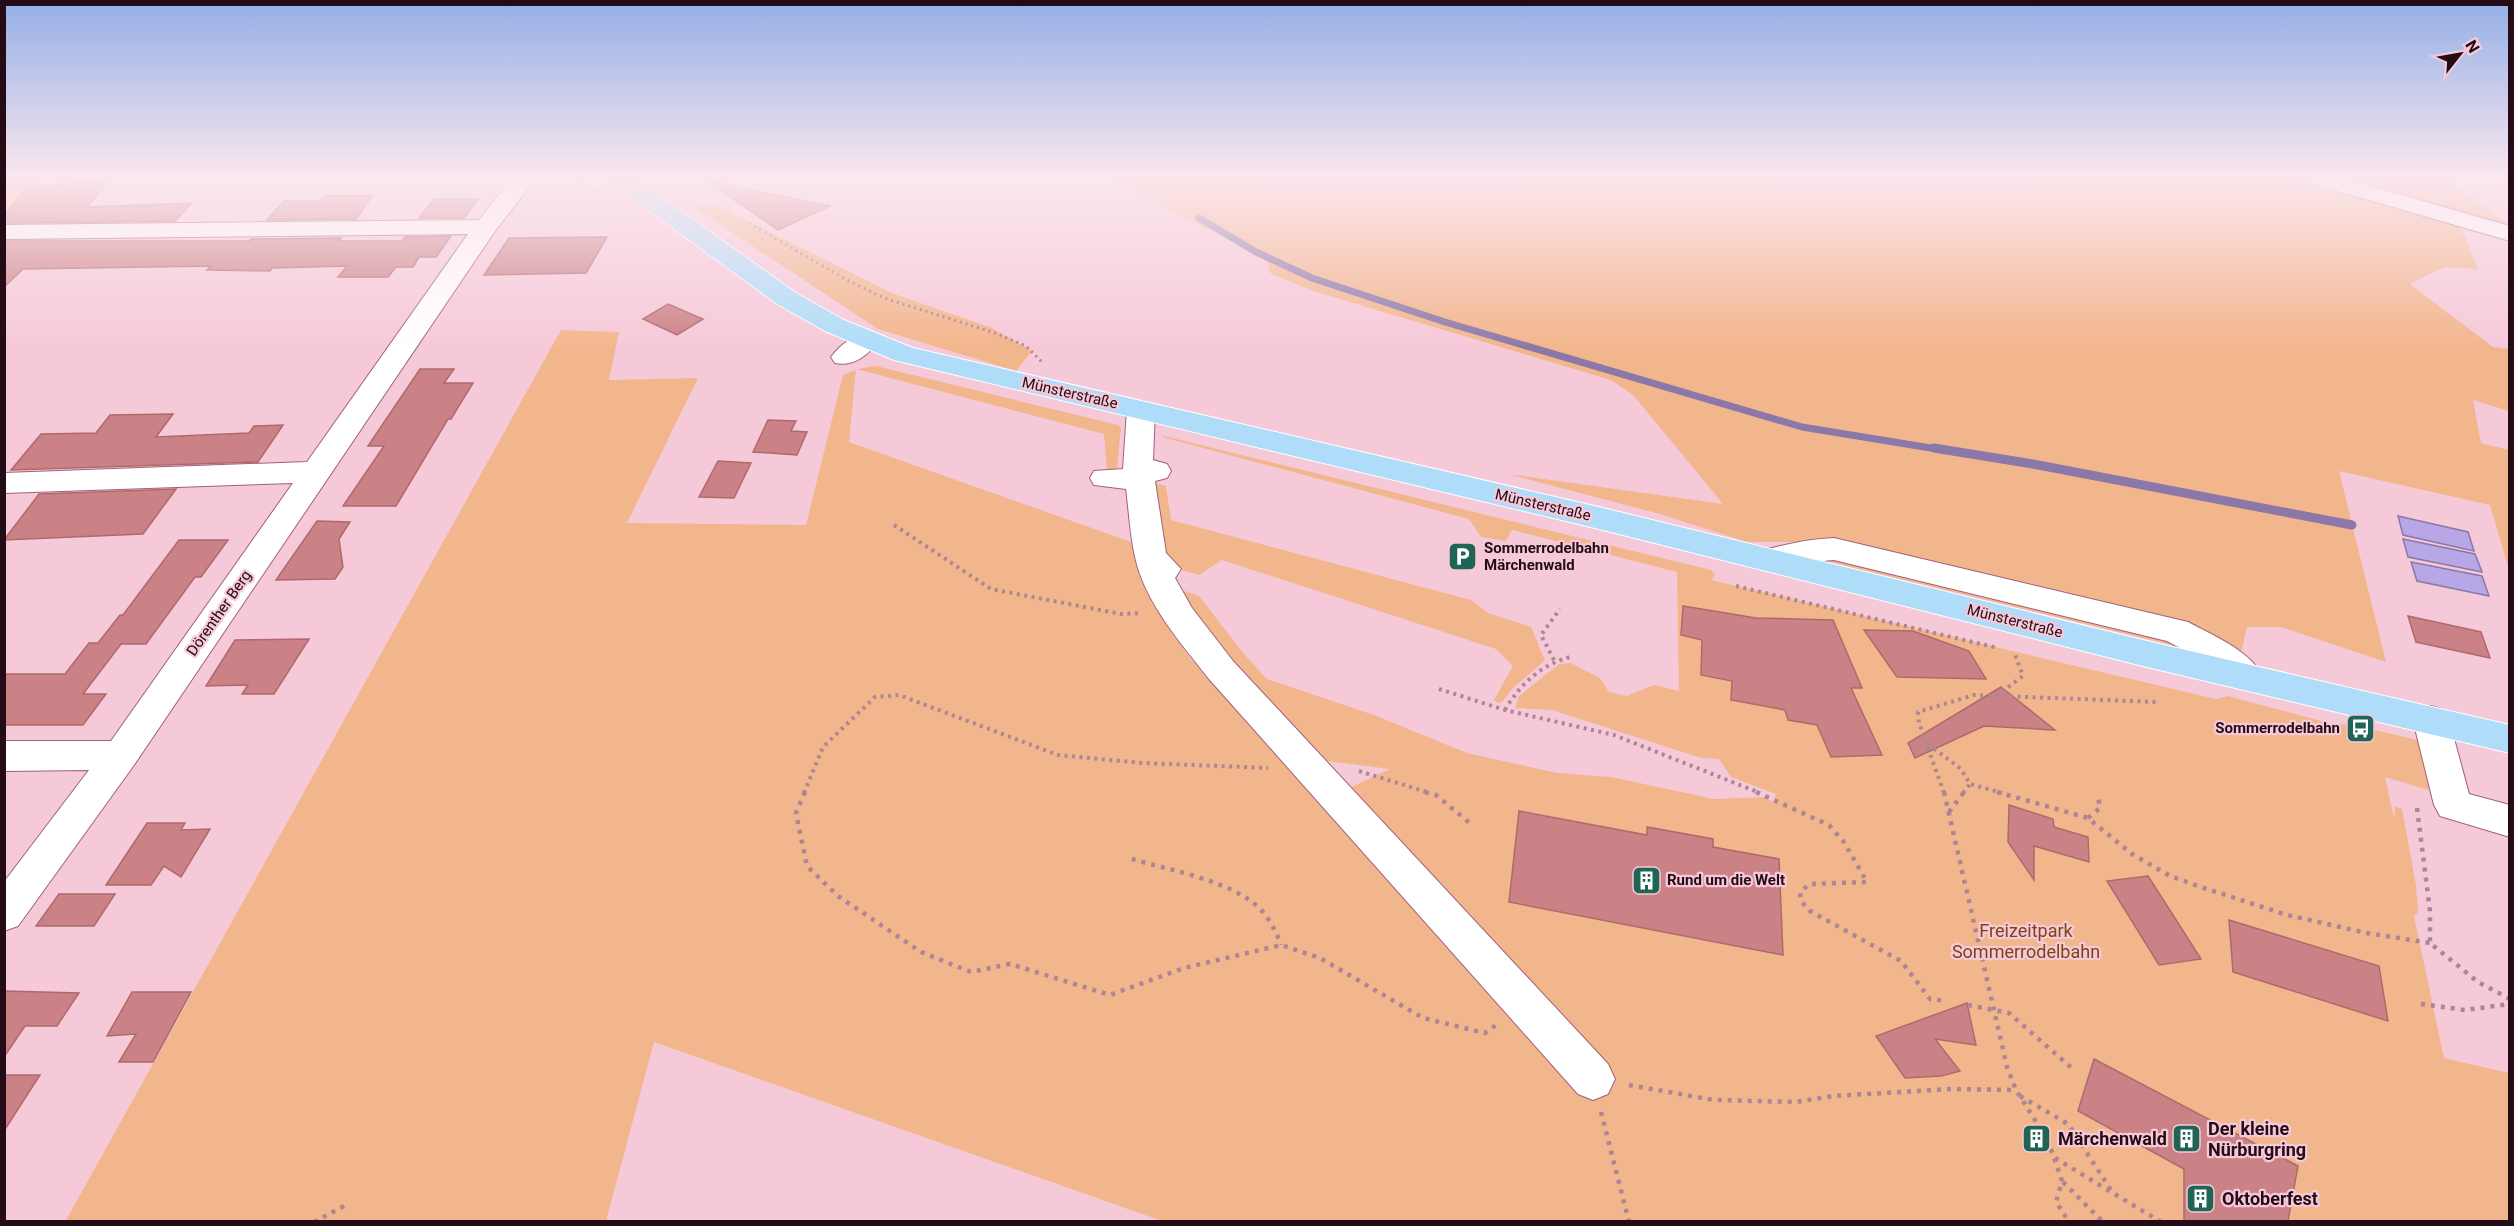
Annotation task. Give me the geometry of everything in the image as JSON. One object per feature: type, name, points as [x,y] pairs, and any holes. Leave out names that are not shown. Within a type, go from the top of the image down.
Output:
[{"type":"main road","name":"Münsterstraße","points":[[697,234],[769,286],[813,314],[855,348],[904,354],[1768,560]]},
{"type":"main road","points":[[2245,675],[2510,740]]},
{"type":"street","name":"Dörenther Berg","points":[[4,914],[121,755],[481,234]]},
{"type":"street","points":[[1141,410],[1145,472],[1162,576],[1221,670],[1593,1079]]},
{"type":"street","points":[[4,483],[318,472]]},
{"type":"street","points":[[1105,478],[1145,472]]},
{"type":"street","points":[[1768,560],[1812,550],[1834,549],[2164,628],[2205,646],[2245,675]]},
{"type":"street","points":[[2431,720],[2453,805],[2510,821]]},
{"type":"street","points":[[4,756],[121,755]]},
{"type":"path","points":[[768,234],[847,280],[884,298],[995,333],[1026,346],[1042,360],[1046,370],[1045,387]]},
{"type":"path","points":[[894,525],[991,589],[1121,614],[1145,612],[1162,576]]},
{"type":"path","points":[[1736,586],[2026,655]]},
{"type":"path","points":[[1554,660],[1541,635],[1560,609]]},
{"type":"path","points":[[1996,696],[2023,676],[2014,652]]},
{"type":"path","points":[[1505,710],[1513,693],[1554,660],[1570,657]]},
{"type":"path","points":[[1439,689],[1505,710],[1614,735],[1732,781],[1829,825],[1844,842],[1867,882],[1809,884],[1800,892],[1801,901],[1810,911],[1901,961],[1930,999],[1946,1001]]},
{"type":"path","points":[[1471,824],[1436,795],[1344,767],[1313,770],[1142,764],[1058,755],[899,695],[875,697],[823,747],[796,813],[807,866],[838,896],[921,952],[971,972],[1010,964],[1110,995],[1138,987],[1184,968],[1281,945],[1320,958],[1423,1018],[1485,1033],[1501,1022],[1517,995]]},
{"type":"path","points":[[2040,1128],[2018,1092],[2007,1067],[1941,780],[1919,723],[1918,712],[1974,695],[2157,702]]},
{"type":"path","points":[[1927,742],[1961,769],[1970,784],[2088,818],[2132,854],[2170,876],[2287,915],[2367,933],[2430,943],[2478,982],[2510,999]]},
{"type":"path","points":[[1948,813],[1970,784]]},
{"type":"path","points":[[2088,818],[2100,808],[2098,796]]},
{"type":"path","points":[[2415,796],[2430,911],[2430,943]]},
{"type":"path","points":[[1132,858],[1231,892],[1256,905],[1273,924],[1281,945]]},
{"type":"path","points":[[2421,1004],[2454,1011],[2487,1010],[2510,1005]]},
{"type":"path","points":[[1968,1005],[2009,1013],[2074,1071]]},
{"type":"path","points":[[1629,1221],[1593,1079],[1714,1100],[1796,1102],[1857,1094],[1951,1089],[2018,1092],[2068,1124],[2111,1190]]},
{"type":"path","points":[[2051,1149],[2062,1181],[2103,1221]]},
{"type":"path","points":[[2055,1158],[2161,1221]]},
{"type":"path","points":[[2062,1181],[2056,1202],[2069,1221]]},
{"type":"path","points":[[314,1221],[346,1205]]},
{"type":"green space","points":[[735,234],[774,234],[894,294],[992,328],[1032,351],[1016,371],[878,329]]},
{"type":"green space","points":[[1219,234],[2464,234],[2478,269],[2444,267],[2410,284],[2493,347],[2509,349],[2509,411],[2473,400],[2481,443],[2509,450],[2509,570],[2490,505],[2339,471],[2386,662],[2281,627],[2247,627],[2241,653],[1811,542],[1747,542],[1660,514],[1508,474],[1723,504],[1634,396],[1611,380],[1313,291],[1271,274],[1266,258]]},
{"type":"green space","name":"Freizeitpark Sommerrodelbahn","points":[[561,330],[619,332],[609,380],[698,378],[627,523],[806,525],[843,375],[856,370],[849,442],[1134,543],[1148,590],[1190,659],[1345,790],[1390,769],[1311,759],[1181,596],[1185,591],[1199,596],[1244,654],[1267,679],[1374,715],[1467,753],[1557,773],[1611,777],[1714,799],[1766,797],[1774,803],[1776,794],[1731,777],[1719,759],[1701,758],[1552,710],[1515,708],[1519,696],[1559,664],[1571,663],[1600,678],[1609,692],[1627,696],[1654,685],[1679,691],[1677,572],[1512,530],[1506,541],[1481,537],[1469,519],[1162,437],[1711,570],[1715,575],[1711,580],[2216,699],[2227,696],[2333,724],[2353,725],[2418,740],[2426,746],[2436,782],[2428,790],[2385,777],[2394,818],[2395,806],[2402,809],[2416,885],[2418,912],[2414,916],[2444,1058],[2509,1073],[2509,1221],[1162,1221],[654,1042],[606,1221],[65,1222]]},
{"type":"green space","points":[[876,366],[1118,425],[1121,428],[1117,468],[1107,470],[1104,434],[858,369]]},
{"type":"green space","points":[[1153,482],[1166,486],[1171,520],[1471,600],[1488,613],[1531,627],[1545,660],[1513,688],[1502,702],[1498,703],[1494,700],[1513,666],[1496,649],[1222,560],[1199,575],[1168,566]]},
{"type":"green space","points":[[1831,558],[2147,633],[2184,648],[1826,561]]},
{"type":"shaded area","points":[[2398,516],[2468,532],[2474,551],[2403,535]]},
{"type":"shaded area","points":[[2403,539],[2475,554],[2482,572],[2408,557]]},
{"type":"shaded area","points":[[2411,562],[2482,576],[2489,596],[2417,581]]},
{"type":"building","points":[[451,236],[436,257],[419,257],[413,267],[396,267],[388,277],[338,277],[347,266],[272,268],[270,271],[207,270],[211,266],[23,269],[4,287],[4,241],[249,241],[251,239],[341,238],[339,241],[402,241],[405,237]]},
{"type":"building","points":[[607,237],[586,273],[484,275],[509,238]]},
{"type":"building","points":[[668,304],[703,319],[677,335],[643,319]]},
{"type":"building","points":[[420,369],[454,369],[444,383],[473,383],[451,419],[448,419],[396,506],[343,506],[384,446],[368,446]]},
{"type":"building","points":[[173,414],[156,437],[249,433],[254,426],[283,425],[258,462],[11,470],[41,434],[96,433],[110,415]]},
{"type":"building","points":[[768,420],[796,421],[791,431],[807,432],[797,455],[753,452]]},
{"type":"building","points":[[718,461],[751,463],[734,498],[699,497]]},
{"type":"building","points":[[176,489],[143,534],[4,540],[39,494]]},
{"type":"building","points":[[317,521],[350,522],[339,539],[343,567],[335,579],[276,580]]},
{"type":"building","points":[[179,540],[228,540],[201,577],[195,577],[146,644],[121,644],[83,694],[106,694],[83,725],[4,725],[4,674],[65,674],[89,643],[98,643],[120,615],[123,615]]},
{"type":"building","points":[[1683,606],[1756,618],[1833,620],[1862,688],[1851,688],[1882,755],[1831,757],[1817,725],[1788,720],[1785,710],[1731,700],[1732,681],[1701,675],[1702,640],[1681,635]]},
{"type":"building","points":[[2408,616],[2481,632],[2490,658],[2416,642]]},
{"type":"building","points":[[1864,630],[1913,631],[1969,651],[1986,679],[1897,677]]},
{"type":"building","points":[[309,639],[274,694],[242,694],[248,685],[206,686],[235,640]]},
{"type":"building","points":[[2001,687],[2055,730],[1984,726],[1915,758],[1908,743]]},
{"type":"building","points":[[2009,805],[2053,819],[2054,827],[2088,837],[2089,862],[2034,846],[2034,880],[2008,842]]},
{"type":"building","name":"Rund um die Welt","points":[[1519,811],[1647,835],[1647,827],[1713,839],[1713,847],[1779,859],[1783,955],[1509,902]]},
{"type":"building","points":[[147,823],[185,823],[181,830],[210,829],[181,877],[164,866],[151,885],[106,885]]},
{"type":"building","points":[[2148,876],[2201,959],[2159,965],[2107,881]]},
{"type":"building","points":[[59,894],[115,894],[94,926],[36,926]]},
{"type":"building","points":[[2229,920],[2379,966],[2388,1021],[2233,972]]},
{"type":"building","points":[[4,991],[79,993],[57,1026],[25,1026],[4,1057]]},
{"type":"building","points":[[132,992],[191,992],[153,1062],[119,1062],[136,1034],[107,1036]]},
{"type":"building","points":[[1967,1003],[1976,1045],[1935,1039],[1960,1071],[1941,1076],[1905,1078],[1876,1036]]},
{"type":"building","name":"Der kleine Nürburgring","points":[[2094,1059],[2298,1166],[2288,1221],[2184,1221],[2184,1169],[2078,1111]]},
{"type":"building","points":[[4,1075],[40,1075],[4,1131]]},
{"type":"waterway","points":[[1226,234],[1256,252],[1312,278],[1445,322],[1802,427],[1943,450]]},
{"type":"waterway","points":[[1934,448],[2033,464],[2352,525]]},
{"type":"place","name":"Sommerrodelbahn Märchenwald","points":[[1463,557]]},
{"type":"place","name":"Sommerrodelbahn","points":[[2361,728]]},
{"type":"place","name":"Rund um die Welt","points":[[1646,880]]},
{"type":"place","name":"Märchenwald","points":[[2037,1139]]},
{"type":"place","name":"Der kleine Nürburgring","points":[[2187,1139]]},
{"type":"place","name":"Oktoberfest","points":[[2201,1199]]}]
